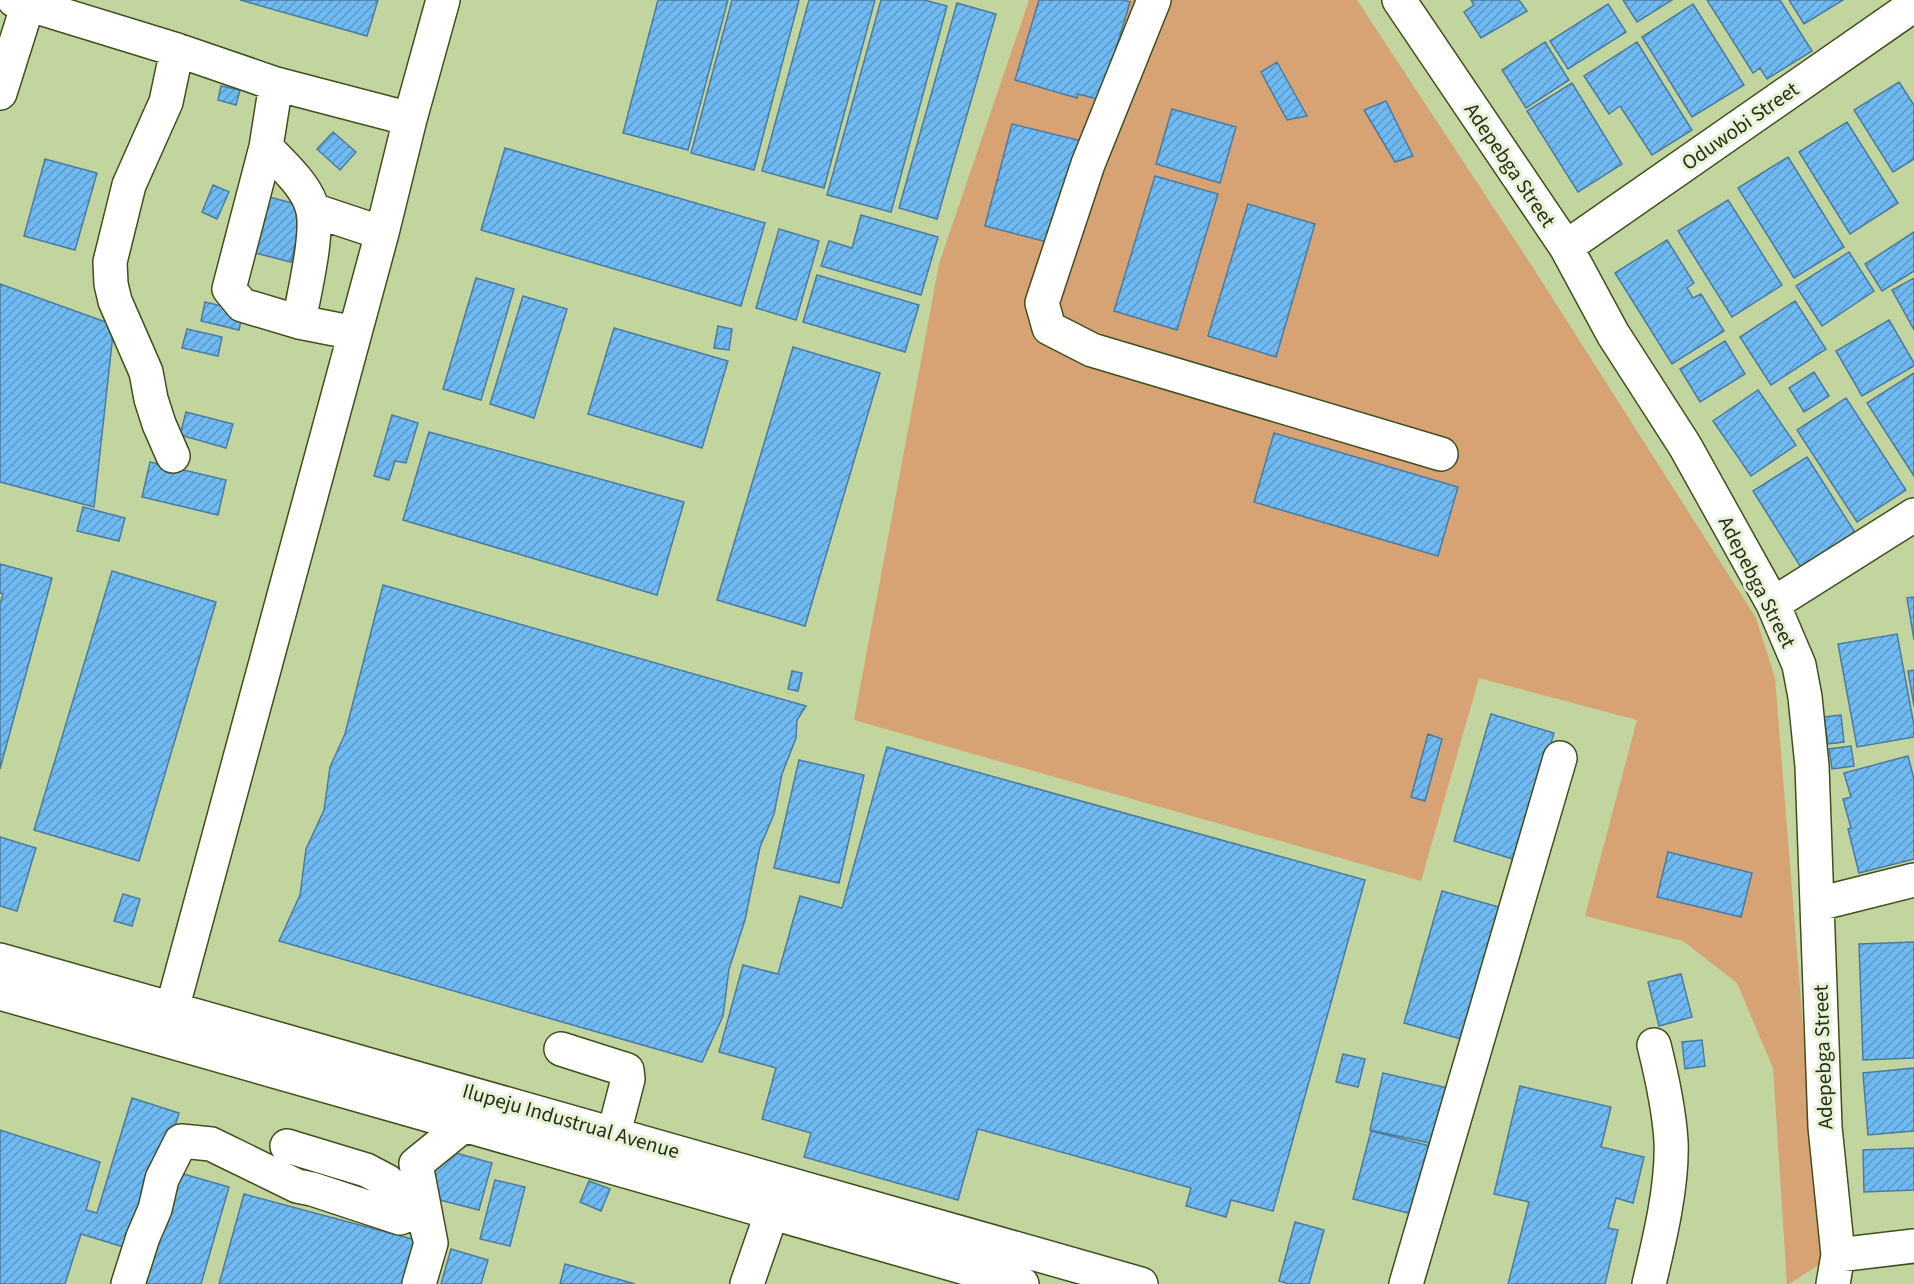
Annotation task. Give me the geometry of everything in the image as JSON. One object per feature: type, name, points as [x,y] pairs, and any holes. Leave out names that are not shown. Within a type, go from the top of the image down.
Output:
[{"type":"street","points":[[164,1040],[443,0]]},
{"type":"street","points":[[1154,0],[1088,164],[1042,303],[1050,328],[1092,350],[1441,454]]},
{"type":"street","name":"Adepebga Street","points":[[1399,0],[1566,248],[1613,334],[1685,446],[1773,603],[1798,665],[1805,697],[1812,766],[1825,1127],[1835,1269]]},
{"type":"street","points":[[0,93],[21,2],[177,50],[276,84],[410,119]]},
{"type":"street","name":"Oduwobi Street","points":[[1566,248],[1914,5]]},
{"type":"street","points":[[173,456],[159,424],[146,372],[115,301],[111,284],[110,262],[129,185],[166,102],[177,50]]},
{"type":"street","points":[[276,84],[266,147],[229,289],[242,305],[299,322],[355,333]]},
{"type":"street","points":[[266,147],[304,190],[313,210],[314,234],[299,322]]},
{"type":"street","points":[[313,210],[382,233]]},
{"type":"street","points":[[1773,603],[1914,515]]},
{"type":"street","points":[[1406,1284],[1560,758]]},
{"type":"street","points":[[1818,904],[1914,880]]},
{"type":"street","name":"Ilupeju Industrual Avenue","points":[[0,960],[1141,1284]]},
{"type":"street","name":"Ilupeju Industrual Avenue","points":[[0,993],[1022,1284]]},
{"type":"street","points":[[1649,1284],[1667,1197],[1671,1143],[1666,1092],[1654,1045]]},
{"type":"street","points":[[561,1049],[627,1070],[628,1079],[614,1133]]},
{"type":"street","points":[[419,1284],[430,1243],[416,1164],[464,1125]]},
{"type":"street","points":[[128,1284],[143,1237],[155,1209],[162,1179],[180,1141],[211,1144],[297,1186],[400,1218],[421,1208]]},
{"type":"street","points":[[286,1146],[366,1170],[387,1181],[400,1197],[421,1208],[430,1243]]},
{"type":"street","points":[[312,1189],[318,1155]]},
{"type":"street","points":[[747,1284],[772,1212]]},
{"type":"street","points":[[1835,1269],[1914,1246]]},
{"type":"shaded area","points":[[1029,0],[1357,0],[1532,266],[1756,618],[1775,678],[1822,1263],[1789,1284],[1787,1284],[1773,1068],[1737,983],[1683,941],[1585,916],[1637,720],[1479,678],[1421,881],[854,720],[939,264]]},
{"type":"building","points":[[240,0],[378,0],[367,36]]},
{"type":"building","points":[[658,0],[728,0],[688,150],[623,133]]},
{"type":"building","points":[[732,0],[799,0],[754,170],[691,153]]},
{"type":"building","points":[[809,0],[875,0],[824,188],[762,171]]},
{"type":"building","points":[[881,0],[924,0],[947,6],[891,212],[827,195]]},
{"type":"building","points":[[1039,0],[1123,0],[1130,2],[1103,93],[1097,99],[1078,94],[1077,98],[1015,80]]},
{"type":"building","points":[[1471,0],[1519,0],[1527,11],[1481,38],[1464,12],[1474,5]]},
{"type":"building","points":[[1623,0],[1672,0],[1637,22]]},
{"type":"building","points":[[1707,0],[1780,0],[1812,51],[1767,79],[1760,68],[1753,73]]},
{"type":"building","points":[[1789,0],[1843,0],[1804,24]]},
{"type":"building","points":[[957,3],[996,14],[937,219],[899,208]]},
{"type":"building","points":[[1608,4],[1626,32],[1568,69],[1550,41]]},
{"type":"building","points":[[1693,4],[1744,85],[1692,117],[1642,37]]},
{"type":"building","points":[[1545,42],[1569,80],[1526,108],[1502,70]]},
{"type":"building","points":[[1637,42],[1692,130],[1652,155],[1620,106],[1609,114],[1584,76]]},
{"type":"building","points":[[1277,62],[1307,116],[1287,120],[1261,72]]},
{"type":"building","points":[[1899,82],[1914,105],[1914,159],[1893,172],[1854,110]]},
{"type":"building","points":[[1572,83],[1622,164],[1578,192],[1527,111]]},
{"type":"building","points":[[221,86],[240,90],[236,105],[218,100]]},
{"type":"building","points":[[1386,101],[1413,156],[1395,162],[1364,110]]},
{"type":"building","points":[[1172,109],[1236,127],[1220,183],[1156,164]]},
{"type":"building","points":[[1847,122],[1898,203],[1850,234],[1799,152]]},
{"type":"building","points":[[1012,124],[1082,141],[1055,244],[985,226]]},
{"type":"building","points":[[333,132],[356,152],[340,170],[317,149]]},
{"type":"building","points":[[505,148],[765,223],[741,306],[481,230]]},
{"type":"building","points":[[1788,157],[1844,247],[1794,278],[1738,188]]},
{"type":"building","points":[[45,159],[97,173],[75,250],[24,236]]},
{"type":"building","points":[[1155,176],[1218,194],[1177,330],[1114,311]]},
{"type":"building","points":[[213,185],[229,192],[217,219],[202,212]]},
{"type":"building","points":[[269,197],[304,206],[291,262],[255,253]]},
{"type":"building","points":[[1728,200],[1782,285],[1732,317],[1678,231]]},
{"type":"building","points":[[1248,204],[1315,224],[1276,357],[1208,336]]},
{"type":"building","points":[[861,215],[938,237],[921,295],[821,266],[829,241],[852,248]]},
{"type":"building","points":[[779,229],[819,241],[796,320],[756,308]]},
{"type":"building","points":[[1914,232],[1914,271],[1882,291],[1865,264]]},
{"type":"building","points":[[1667,240],[1694,283],[1687,288],[1693,298],[1701,294],[1724,331],[1672,364],[1615,273]]},
{"type":"building","points":[[1849,252],[1874,291],[1822,326],[1796,286]]},
{"type":"building","points":[[817,275],[919,305],[905,352],[803,322]]},
{"type":"building","points":[[476,278],[514,289],[481,400],[443,389]]},
{"type":"building","points":[[1914,278],[1914,330],[1892,290]]},
{"type":"building","points":[[0,284],[114,325],[94,507],[0,482]]},
{"type":"building","points":[[523,296],[567,309],[534,418],[490,404]]},
{"type":"building","points":[[1795,301],[1826,349],[1771,385],[1740,337]]},
{"type":"building","points":[[205,302],[243,311],[239,330],[201,321]]},
{"type":"building","points":[[1889,320],[1914,366],[1862,396],[1836,351]]},
{"type":"building","points":[[718,326],[732,329],[729,350],[714,348]]},
{"type":"building","points":[[614,328],[728,361],[702,448],[588,414]]},
{"type":"building","points":[[187,329],[222,337],[218,356],[182,348]]},
{"type":"building","points":[[1725,341],[1745,374],[1700,402],[1680,369]]},
{"type":"building","points":[[793,347],[880,373],[805,626],[717,600]]},
{"type":"building","points":[[1814,372],[1829,396],[1804,412],[1789,388]]},
{"type":"building","points":[[1914,373],[1914,476],[1867,403]]},
{"type":"building","points":[[1758,390],[1796,445],[1751,476],[1713,421]]},
{"type":"building","points":[[1846,398],[1906,490],[1857,522],[1797,430]]},
{"type":"building","points":[[186,412],[233,424],[226,448],[180,435]]},
{"type":"building","points":[[392,415],[418,423],[406,463],[395,461],[389,480],[374,476]]},
{"type":"building","points":[[429,432],[684,502],[657,595],[403,520]]},
{"type":"building","points":[[1274,433],[1458,487],[1438,556],[1254,502]]},
{"type":"building","points":[[1807,457],[1856,534],[1802,569],[1753,491]]},
{"type":"building","points":[[150,462],[226,480],[218,515],[142,497]]},
{"type":"building","points":[[83,507],[125,518],[119,541],[77,531]]},
{"type":"building","points":[[0,564],[52,578],[0,769],[0,604],[3,594],[0,593]]},
{"type":"building","points":[[112,571],[216,602],[139,861],[34,830]]},
{"type":"building","points":[[383,585],[806,706],[797,720],[796,738],[782,774],[774,814],[760,847],[745,920],[729,969],[723,1016],[702,1062],[279,941],[300,895],[306,849],[324,810],[330,767],[345,734]]},
{"type":"building","points":[[1914,597],[1914,640],[1907,598]]},
{"type":"building","points":[[1897,634],[1914,725],[1914,737],[1857,747],[1838,644]]},
{"type":"building","points":[[1914,670],[1914,706],[1908,671]]},
{"type":"building","points":[[792,671],[802,673],[798,691],[788,689]]},
{"type":"building","points":[[1491,714],[1554,733],[1516,860],[1454,841]]},
{"type":"building","points":[[1841,715],[1844,742],[1828,744],[1824,717]]},
{"type":"building","points":[[1428,734],[1442,739],[1425,801],[1411,797]]},
{"type":"building","points":[[1851,746],[1854,766],[1832,769],[1829,749]]},
{"type":"building","points":[[887,747],[1365,880],[1273,1211],[1231,1200],[1226,1217],[1186,1206],[1191,1188],[978,1129],[958,1200],[804,1157],[811,1133],[762,1119],[776,1068],[719,1052],[743,965],[778,974],[800,896],[842,908]]},
{"type":"building","points":[[1908,756],[1914,779],[1914,859],[1859,873],[1843,799],[1851,797],[1844,773]]},
{"type":"building","points":[[799,760],[864,775],[839,883],[774,868]]},
{"type":"building","points":[[0,837],[36,848],[17,911],[0,906]]},
{"type":"building","points":[[1668,852],[1752,873],[1741,917],[1657,897]]},
{"type":"building","points":[[1442,891],[1506,909],[1468,1041],[1404,1023]]},
{"type":"building","points":[[123,894],[140,899],[132,926],[114,921]]},
{"type":"building","points":[[1914,942],[1914,1058],[1863,1060],[1859,944]]},
{"type":"building","points":[[1681,974],[1692,1017],[1659,1026],[1648,982]]},
{"type":"building","points":[[1702,1040],[1705,1066],[1685,1069],[1682,1042]]},
{"type":"building","points":[[1343,1054],[1365,1059],[1358,1087],[1336,1082]]},
{"type":"building","points":[[1914,1068],[1914,1131],[1868,1135],[1863,1073]]},
{"type":"building","points":[[1383,1073],[1452,1089],[1439,1145],[1370,1130]]},
{"type":"building","points":[[1520,1086],[1611,1107],[1601,1147],[1644,1157],[1633,1203],[1616,1198],[1608,1228],[1618,1230],[1605,1284],[1508,1284],[1529,1202],[1494,1194]]},
{"type":"building","points":[[132,1098],[179,1113],[137,1251],[81,1234],[65,1284],[0,1284],[0,1130],[100,1162],[86,1210],[97,1213]]},
{"type":"building","points":[[1371,1131],[1438,1148],[1420,1216],[1353,1199]]},
{"type":"building","points":[[438,1148],[492,1163],[479,1210],[424,1196]]},
{"type":"building","points":[[1914,1148],[1914,1190],[1864,1192],[1863,1150]]},
{"type":"building","points":[[173,1171],[229,1187],[201,1284],[139,1284]]},
{"type":"building","points":[[495,1180],[525,1187],[510,1246],[480,1239]]},
{"type":"building","points":[[589,1181],[610,1189],[601,1211],[580,1202]]},
{"type":"building","points":[[244,1194],[416,1240],[404,1284],[219,1284]]},
{"type":"building","points":[[1295,1222],[1324,1230],[1309,1284],[1289,1284],[1279,1281]]},
{"type":"building","points":[[451,1249],[488,1260],[481,1284],[441,1284]]},
{"type":"building","points":[[565,1264],[635,1284],[560,1284]]}]
